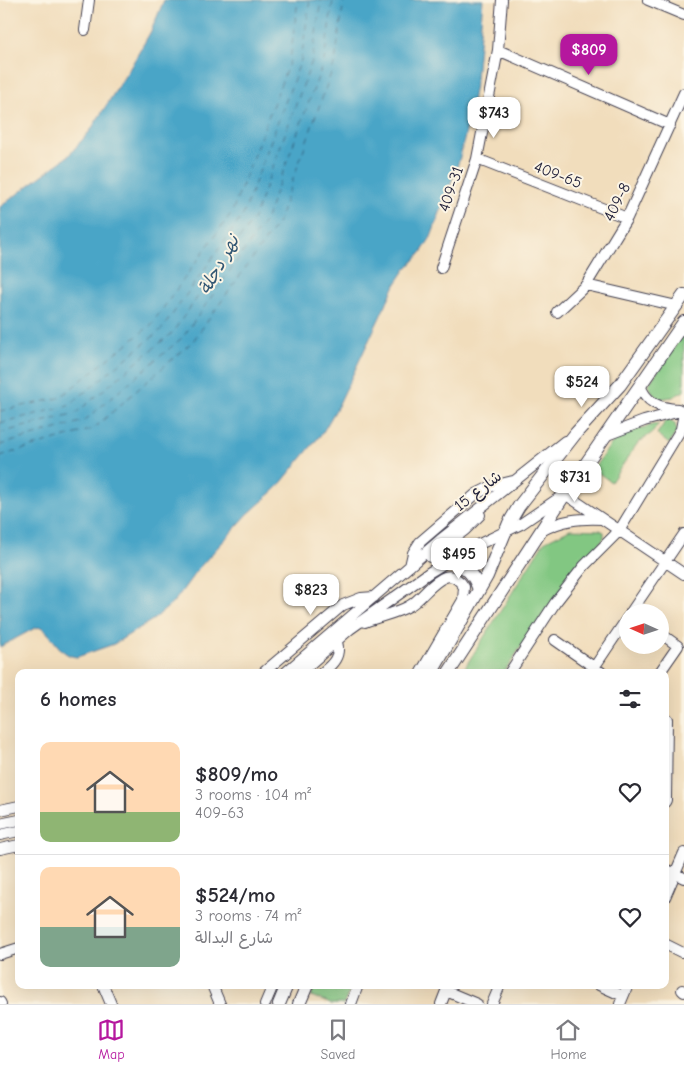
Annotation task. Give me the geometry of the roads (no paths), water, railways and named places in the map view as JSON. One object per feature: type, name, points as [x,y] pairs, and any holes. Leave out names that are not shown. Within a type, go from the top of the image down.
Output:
[{"type":"main road","points":[[434,669],[480,590],[519,506],[576,433],[620,385],[684,295]]},
{"type":"main road","points":[[452,669],[565,494],[684,322]]},
{"type":"main road","points":[[449,560],[469,570],[480,590]]},
{"type":"main road","points":[[279,1004],[285,989]]},
{"type":"main road","points":[[303,1003],[306,989]]},
{"type":"street","points":[[85,30],[89,0]]},
{"type":"street","name":"409-31","points":[[440,268],[477,159],[498,50],[502,0]]},
{"type":"street","points":[[648,0],[684,16]]},
{"type":"street","points":[[498,50],[670,125]]},
{"type":"street","name":"409-8","points":[[558,312],[586,285],[627,218],[684,93]]},
{"type":"street","name":"409-65","points":[[477,159],[627,218]]},
{"type":"street","points":[[586,285],[676,306]]},
{"type":"street","points":[[640,384],[642,393],[655,404],[669,409],[684,411]]},
{"type":"street","points":[[512,669],[555,602],[584,566],[619,531],[683,430],[684,411]]},
{"type":"street","points":[[606,435],[644,421],[684,411]]},
{"type":"street","name":"شارع 15","points":[[300,669],[327,637],[373,597],[576,433]]},
{"type":"street","points":[[410,566],[413,553],[420,542],[476,494],[492,486],[515,481]]},
{"type":"street","points":[[565,494],[684,574]]},
{"type":"street","name":"شارع 15","points":[[300,669],[381,606],[449,560],[506,533],[536,515],[565,494]]},
{"type":"street","points":[[541,531],[556,523],[567,520],[603,520]]},
{"type":"street","points":[[636,604],[684,534]]},
{"type":"street","points":[[350,629],[411,605],[444,578],[452,577],[457,579],[464,587],[463,600],[423,669]]},
{"type":"street","points":[[268,669],[349,602],[373,597],[381,606]]},
{"type":"street","points":[[317,627],[327,637]]},
{"type":"street","points":[[596,669],[619,632]]},
{"type":"street","points":[[555,640],[592,669]]},
{"type":"street","points":[[662,669],[678,646],[669,640]]},
{"type":"street","points":[[326,669],[336,659],[338,651],[337,642]]},
{"type":"street","points":[[0,810],[15,807]]},
{"type":"street","points":[[0,824],[15,821]]},
{"type":"street","points":[[0,835],[15,832]]},
{"type":"street","points":[[0,849],[15,846]]},
{"type":"street","points":[[669,887],[684,853]]},
{"type":"street","points":[[669,946],[681,952]]},
{"type":"street","points":[[0,954],[15,949]]},
{"type":"street","points":[[105,989],[111,1004]]},
{"type":"street","points":[[214,989],[220,1004]]},
{"type":"street","points":[[265,1004],[271,989]]},
{"type":"street","points":[[351,1004],[357,989]]},
{"type":"street","points":[[442,1004],[447,989]]},
{"type":"street","points":[[449,989],[477,1004]]},
{"type":"street","points":[[492,1004],[498,989]]},
{"type":"street","points":[[605,989],[622,1000]]},
{"type":"water","name":"نهر دجلة","points":[[164,0],[483,0],[476,79],[459,161],[431,237],[421,253],[405,270],[395,285],[338,406],[323,432],[277,488],[248,514],[198,569],[174,602],[154,619],[114,644],[77,657],[71,656],[61,649],[41,627],[35,628],[0,647],[0,207],[68,156],[90,131],[151,31]]}]
